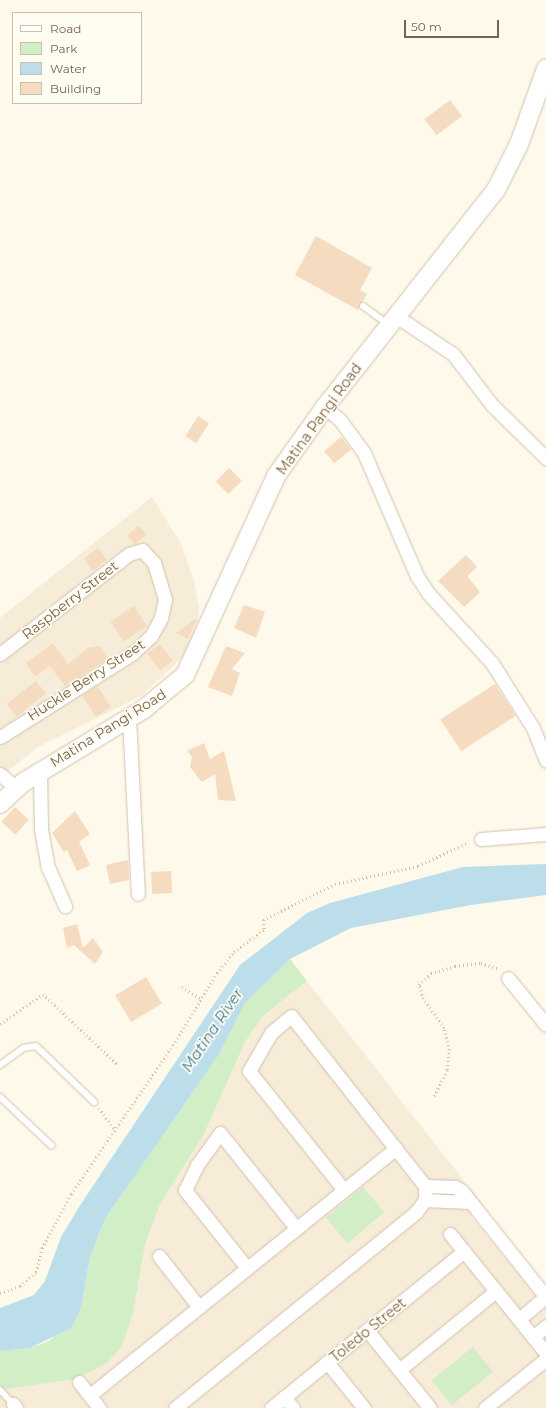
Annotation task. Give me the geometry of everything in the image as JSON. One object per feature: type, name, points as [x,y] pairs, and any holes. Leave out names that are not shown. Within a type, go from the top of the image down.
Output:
[{"type":"street","name":"Matina Pangi Road","points":[[6,794],[40,770],[129,718],[168,692],[192,664],[276,476],[325,407],[392,320],[496,190],[519,144],[546,69]]},
{"type":"street","points":[[392,320],[453,354],[492,405],[546,458]]},
{"type":"street","points":[[325,407],[340,420],[364,453],[417,576],[428,593],[492,663],[533,728],[546,760]]},
{"type":"street","name":"Raspberry Street","points":[[0,654],[129,554],[142,550]]},
{"type":"street","name":"Huckle Berry Street","points":[[0,737],[133,653],[151,636],[161,618],[165,599],[154,564],[142,550]]},
{"type":"street","points":[[129,718],[138,894]]},
{"type":"street","points":[[40,770],[41,829],[48,867],[65,906]]},
{"type":"street","points":[[0,774],[6,794]]},
{"type":"street","points":[[482,839],[546,834]]},
{"type":"street","points":[[508,978],[546,1025]]},
{"type":"street","points":[[175,1408],[416,1212],[425,1200],[425,1186],[291,1016],[267,1038],[249,1071],[344,1190]]},
{"type":"street","points":[[247,1268],[185,1190],[197,1165],[220,1133],[296,1228]]},
{"type":"street","points":[[90,1395],[396,1148]]},
{"type":"street","points":[[425,1186],[455,1187],[546,1296],[518,1319]]},
{"type":"street","points":[[425,1200],[469,1202]]},
{"type":"street","points":[[450,1234],[546,1353]]},
{"type":"street","name":"Toledo Street","points":[[271,1408],[464,1251]]},
{"type":"street","points":[[159,1256],[199,1307]]},
{"type":"street","points":[[399,1370],[496,1291]]},
{"type":"street","points":[[533,1337],[546,1326]]},
{"type":"street","points":[[367,1330],[430,1408]]},
{"type":"street","points":[[485,1408],[546,1358]]},
{"type":"street","points":[[327,1362],[364,1408]]},
{"type":"street","points":[[79,1382],[99,1408]]},
{"type":"street","points":[[284,1397],[293,1408]]},
{"type":"lane","points":[[363,306],[392,320]]},
{"type":"lane","points":[[0,1064],[24,1048],[36,1046],[94,1102]]},
{"type":"lane","points":[[0,1097],[52,1146]]},
{"type":"lane","points":[[0,1390],[15,1406]]},
{"type":"path","points":[[0,1293],[20,1286],[36,1272],[42,1248],[64,1207],[114,1129],[225,962],[264,930],[263,920],[335,884],[418,866],[482,839]]},
{"type":"path","points":[[434,1096],[447,1070],[449,1050],[444,1028],[420,992],[423,980],[440,970],[481,963],[499,969],[508,978]]},
{"type":"path","points":[[182,987],[201,999]]},
{"type":"path","points":[[0,1024],[43,994],[117,1064]]},
{"type":"path","points":[[94,1102],[114,1129]]},
{"type":"shaded area","points":[[152,497],[181,544],[194,581],[199,606],[197,633],[184,656],[141,696],[38,747],[0,777],[0,618]]},
{"type":"shaded area","points":[[307,981],[484,1206],[471,1216],[546,1308],[546,1408],[0,1408],[0,1390],[75,1379],[133,1313],[145,1244],[161,1202],[204,1134],[245,1042],[263,1016]]},
{"type":"green space","points":[[290,959],[307,981],[263,1016],[245,1042],[204,1134],[161,1202],[145,1244],[133,1313],[122,1346],[107,1363],[75,1379],[0,1390],[0,1351],[30,1348],[49,1341],[81,1308],[90,1257],[105,1219],[220,1053],[245,1003]]},
{"type":"green space","points":[[363,1187],[384,1212],[347,1243],[326,1218]]},
{"type":"green space","points":[[473,1347],[493,1372],[452,1405],[432,1380]]},
{"type":"water","name":"Matina River","points":[[546,864],[546,895],[471,905],[351,928],[290,959],[245,1003],[220,1053],[105,1219],[90,1257],[81,1308],[71,1328],[30,1348],[0,1351],[0,1308],[34,1295],[45,1281],[61,1237],[79,1207],[240,965],[307,913],[330,903],[463,867]]},
{"type":"building","points":[[450,100],[462,116],[436,135],[424,119]]},
{"type":"building","points":[[316,236],[372,268],[360,290],[367,294],[358,310],[295,275]]},
{"type":"building","points":[[198,416],[209,423],[196,443],[185,436]]},
{"type":"building","points":[[341,437],[351,449],[334,463],[324,451]]},
{"type":"building","points":[[229,468],[242,481],[228,494],[216,481]]},
{"type":"building","points":[[138,526],[147,534],[135,544],[127,536]]},
{"type":"building","points":[[98,548],[107,560],[93,571],[84,559]]},
{"type":"building","points":[[466,555],[477,567],[467,576],[480,592],[464,607],[438,581]]},
{"type":"building","points":[[244,605],[265,612],[256,638],[234,628]]},
{"type":"building","points":[[134,606],[147,626],[124,641],[111,621]]},
{"type":"building","points":[[197,618],[188,639],[176,633]]},
{"type":"building","points":[[53,643],[68,664],[88,648],[100,646],[108,659],[65,686],[50,666],[35,677],[26,663]]},
{"type":"building","points":[[160,644],[173,661],[160,670],[147,654]]},
{"type":"building","points":[[226,646],[245,653],[232,669],[240,673],[232,696],[208,687]]},
{"type":"building","points":[[36,681],[46,694],[17,716],[7,704]]},
{"type":"building","points":[[495,684],[516,716],[461,751],[440,719]]},
{"type":"building","points":[[97,686],[111,707],[96,717],[82,696]]},
{"type":"building","points":[[204,743],[210,759],[224,751],[236,801],[218,800],[215,774],[202,782],[190,767],[192,757],[187,751]]},
{"type":"building","points":[[15,807],[29,820],[15,835],[1,822]]},
{"type":"building","points":[[75,811],[90,834],[79,842],[90,865],[77,871],[67,850],[64,852],[52,833]]},
{"type":"building","points":[[128,860],[129,880],[110,884],[106,865]]},
{"type":"building","points":[[171,871],[172,893],[152,894],[151,872]]},
{"type":"building","points":[[77,924],[83,948],[93,938],[103,952],[95,964],[74,945],[67,948],[63,928]]},
{"type":"building","points":[[146,977],[162,1004],[131,1022],[115,996]]}]
